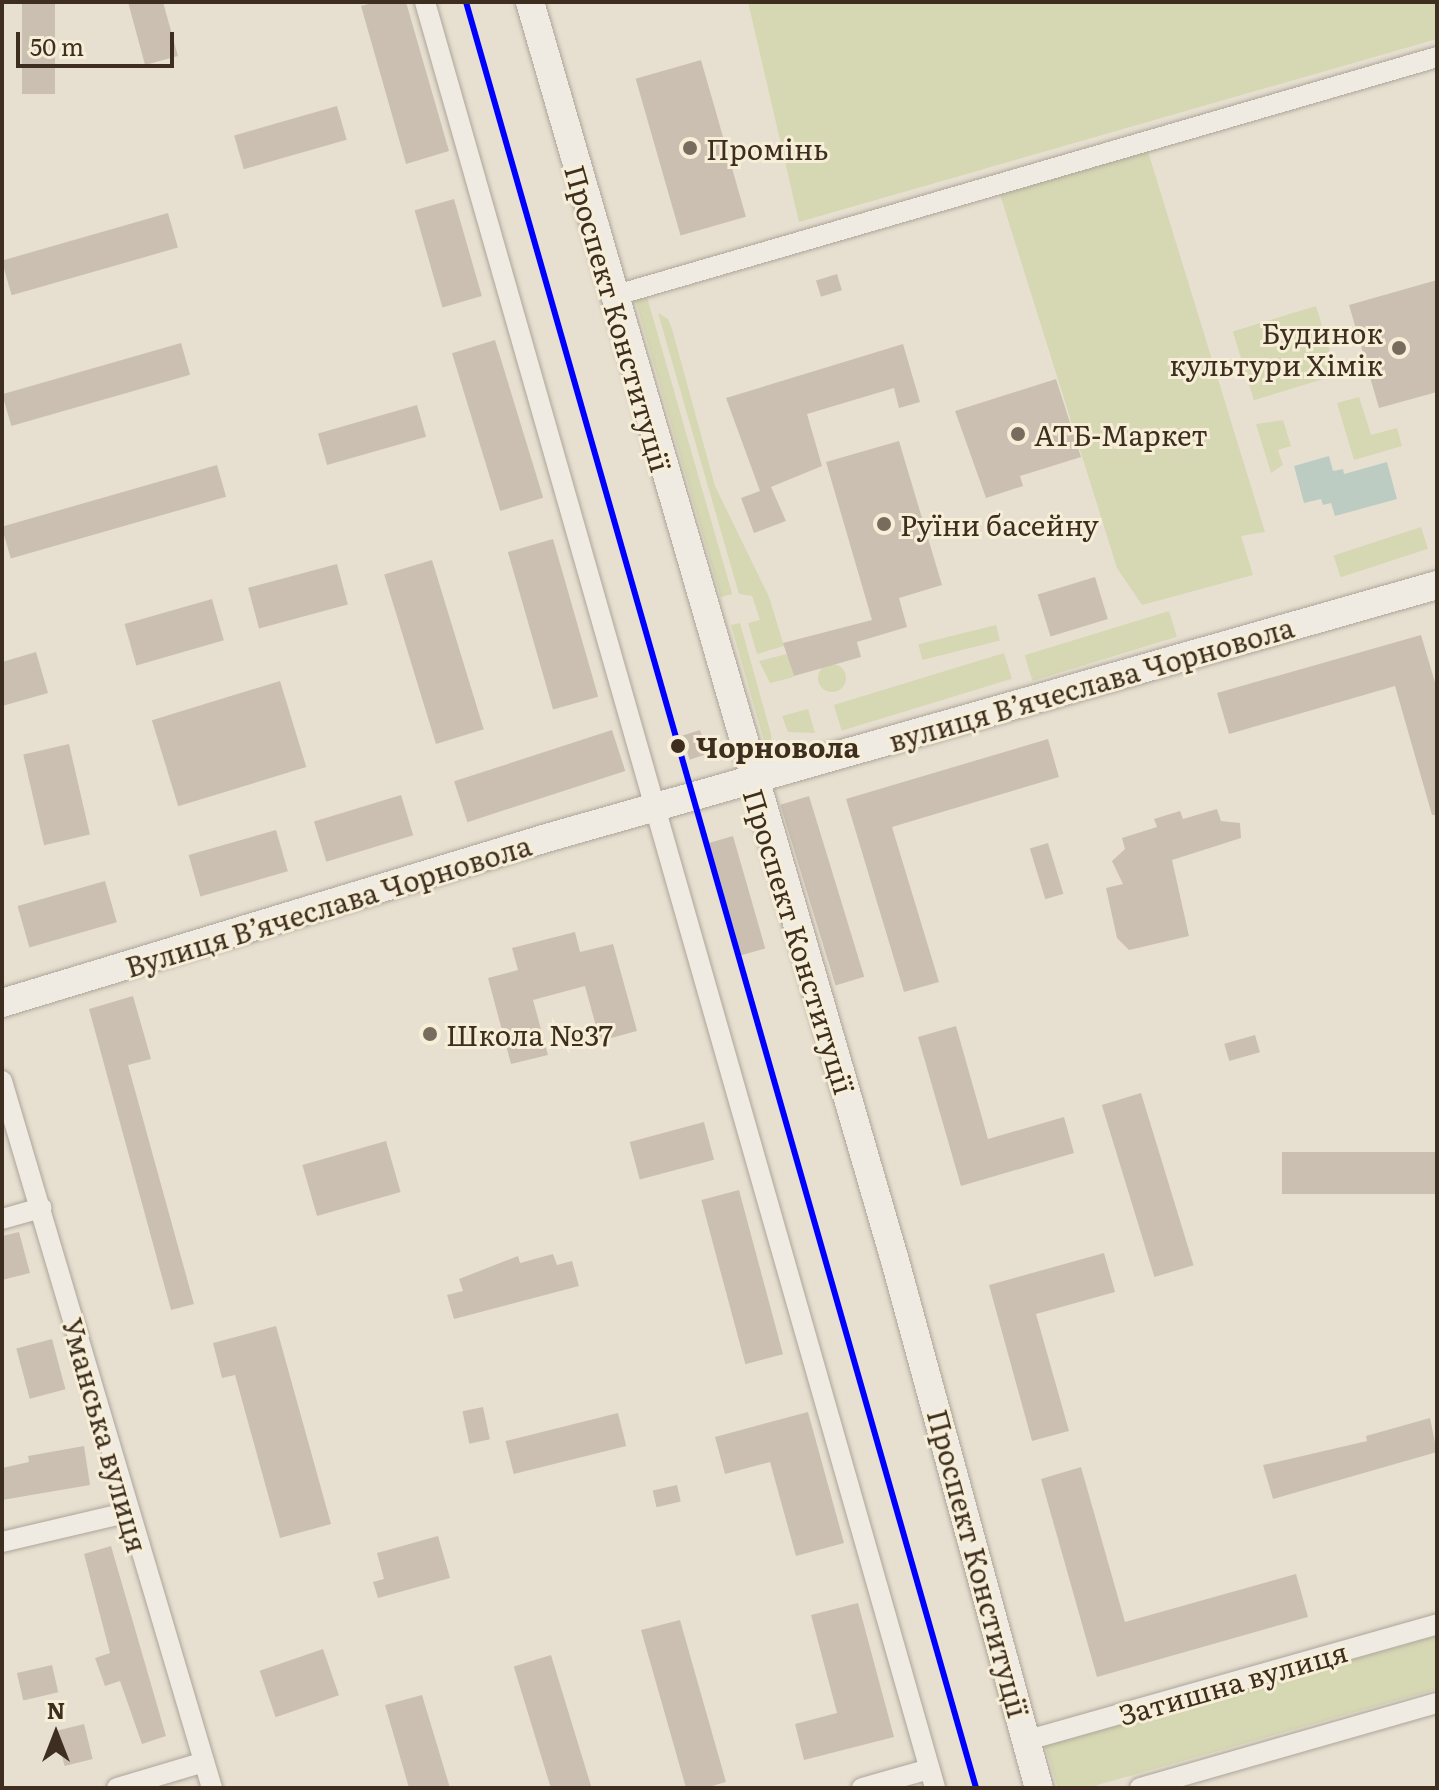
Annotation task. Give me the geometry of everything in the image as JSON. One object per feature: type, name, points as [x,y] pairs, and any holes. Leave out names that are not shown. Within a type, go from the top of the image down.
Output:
[{"type":"street","points":[[425,2],[932,1778],[862,1788]]},
{"type":"street","name":"Проспект Конституції","points":[[530,2],[752,778],[894,1257],[1039,1788]]},
{"type":"street","points":[[613,296],[1437,57]]},
{"type":"street","name":"вулиця Вʼячеслава Чорновола","points":[[654,809],[752,778],[1437,585]]},
{"type":"street","name":"Вулиця Вʼячеслава Чорновола","points":[[2,1003],[654,809]]},
{"type":"street","name":"Уманська вулиця","points":[[2,1081],[41,1208],[126,1513],[212,1788]]},
{"type":"street","points":[[2,1219],[41,1208]]},
{"type":"street","points":[[2,1542],[126,1513]]},
{"type":"street","name":"Затишна вулиця","points":[[1028,1740],[1437,1624]]},
{"type":"street","points":[[1140,1788],[1437,1703]]},
{"type":"street","points":[[117,1788],[204,1762]]},
{"type":"green space","points":[[748,2],[1437,2],[1437,39],[799,222]]},
{"type":"green space","points":[[1146,145],[1265,532],[1241,536],[1253,575],[1142,605],[1117,568],[998,188]]},
{"type":"green space","points":[[647,297],[732,594],[721,597],[635,300]]},
{"type":"green space","points":[[1316,306],[1337,375],[1254,400],[1233,331]]},
{"type":"green space","points":[[658,313],[668,319],[672,329],[715,486],[769,597],[784,646],[757,654],[748,623],[760,620],[752,596],[739,594]]},
{"type":"green space","points":[[1359,397],[1371,435],[1397,428],[1402,446],[1354,460],[1337,403]]},
{"type":"green space","points":[[1283,420],[1291,446],[1278,450],[1283,465],[1271,473],[1256,424]]},
{"type":"green space","points":[[1421,527],[1428,549],[1341,577],[1334,555]]},
{"type":"green space","points":[[1169,611],[1177,637],[1032,681],[1025,655]]},
{"type":"green space","points":[[740,623],[771,734],[772,746],[766,748],[731,625]]},
{"type":"green space","points":[[996,625],[1000,641],[922,660],[918,644]]},
{"type":"green space","points":[[1004,653],[1012,679],[842,731],[834,705]]},
{"type":"green space","points":[[787,654],[794,677],[770,683],[759,661]]},
{"type":"green space","points":[[832,664],[842,668],[846,678],[842,688],[832,692],[822,688],[818,678],[822,668]]},
{"type":"green space","points":[[808,709],[815,733],[788,732],[782,716]]},
{"type":"green space","points":[[1437,1636],[1437,1689],[1087,1788],[1058,1788],[1045,1746]]},
{"type":"shaded area","points":[[1329,456],[1333,471],[1343,469],[1344,474],[1387,462],[1397,499],[1335,516],[1331,503],[1323,505],[1321,499],[1304,503],[1294,466]]},
{"type":"building","points":[[22,2],[55,2],[55,94],[22,94]]},
{"type":"building","points":[[128,2],[163,2],[178,56],[145,65]]},
{"type":"building","points":[[376,2],[406,2],[449,151],[406,164],[361,6]]},
{"type":"building","name":"Промінь","points":[[701,60],[746,217],[681,235],[636,79]]},
{"type":"building","points":[[337,106],[347,140],[244,169],[234,135]]},
{"type":"building","points":[[454,199],[482,296],[442,307],[415,210]]},
{"type":"building","points":[[168,213],[178,248],[12,295],[2,261]]},
{"type":"building","points":[[837,274],[842,290],[821,297],[816,280]]},
{"type":"building","name":"Будинок культури Хімік","points":[[1437,280],[1437,392],[1379,408],[1349,305]]},
{"type":"building","points":[[495,340],[543,498],[500,511],[452,353]]},
{"type":"building","points":[[181,343],[190,375],[11,426],[2,394]]},
{"type":"building","points":[[903,344],[920,402],[899,408],[894,388],[807,414],[822,466],[771,487],[786,521],[754,533],[741,498],[760,491],[726,398]]},
{"type":"building","name":"АТБ-Маркет","points":[[1056,379],[1081,457],[1020,476],[1023,486],[986,498],[955,411]]},
{"type":"building","points":[[417,405],[426,437],[327,465],[318,433]]},
{"type":"building","name":"Руїни басейну","points":[[899,441],[942,585],[899,598],[907,627],[857,642],[861,657],[794,676],[783,643],[872,620],[826,462]]},
{"type":"building","points":[[217,465],[226,497],[11,558],[2,527]]},
{"type":"building","points":[[553,539],[598,697],[553,710],[508,552]]},
{"type":"building","points":[[432,560],[484,729],[436,744],[384,575]]},
{"type":"building","points":[[337,564],[348,605],[259,628],[248,588]]},
{"type":"building","points":[[1095,577],[1108,619],[1050,637],[1038,595]]},
{"type":"building","points":[[212,599],[224,640],[136,665],[125,624]]},
{"type":"building","points":[[1421,635],[1437,689],[1437,815],[1432,815],[1395,686],[1229,734],[1217,693]]},
{"type":"building","points":[[36,652],[48,693],[2,706],[2,662]]},
{"type":"building","points":[[280,681],[306,767],[178,806],[152,720]]},
{"type":"building","points":[[612,730],[625,771],[467,822],[454,781]]},
{"type":"building","points":[[700,730],[708,754],[690,760],[682,736]]},
{"type":"building","points":[[1048,739],[1059,777],[892,827],[939,982],[904,992],[846,799]]},
{"type":"building","points":[[69,744],[90,835],[44,845],[23,755]]},
{"type":"building","points":[[401,795],[413,835],[326,862],[314,822]]},
{"type":"building","points":[[809,796],[864,977],[836,986],[780,805]]},
{"type":"building","points":[[1217,809],[1221,821],[1240,823],[1241,838],[1172,860],[1189,936],[1129,950],[1117,938],[1106,888],[1123,884],[1112,861],[1125,849],[1122,838],[1157,827],[1154,819],[1180,811],[1183,819]]},
{"type":"building","points":[[276,830],[288,871],[200,896],[189,855]]},
{"type":"building","points":[[733,836],[765,948],[741,955],[709,843]]},
{"type":"building","points":[[1048,843],[1063,894],[1045,899],[1030,849]]},
{"type":"building","points":[[105,881],[117,922],[29,947],[18,906]]},
{"type":"building","points":[[575,932],[580,952],[613,944],[637,1031],[600,1041],[585,986],[533,1000],[548,1055],[511,1064],[488,978],[518,970],[512,948]]},
{"type":"building","points":[[133,996],[151,1059],[128,1065],[194,1304],[171,1310],[89,1009]]},
{"type":"building","points":[[956,1026],[988,1139],[1064,1117],[1074,1153],[961,1186],[918,1037]]},
{"type":"building","points":[[1255,1035],[1260,1052],[1229,1061],[1224,1044]]},
{"type":"building","points":[[1141,1093],[1194,1265],[1154,1277],[1102,1105]]},
{"type":"building","points":[[704,1122],[714,1160],[640,1180],[630,1142]]},
{"type":"building","points":[[386,1141],[401,1192],[317,1216],[302,1165]]},
{"type":"building","points":[[1282,1152],[1437,1152],[1437,1194],[1282,1194]]},
{"type":"building","points":[[739,1190],[783,1354],[745,1364],[701,1200]]},
{"type":"building","points":[[19,1232],[30,1273],[2,1280],[2,1236]]},
{"type":"building","points":[[1104,1253],[1115,1292],[1036,1314],[1069,1431],[1032,1441],[989,1285]]},
{"type":"building","points":[[553,1254],[557,1265],[572,1261],[579,1286],[454,1319],[447,1295],[463,1291],[459,1279],[518,1256],[520,1263]]},
{"type":"building","points":[[276,1326],[331,1524],[280,1538],[235,1375],[222,1378],[213,1343]]},
{"type":"building","points":[[52,1339],[65,1389],[30,1399],[16,1349]]},
{"type":"building","points":[[483,1407],[490,1439],[469,1444],[462,1411]]},
{"type":"building","points":[[808,1412],[844,1543],[796,1556],[770,1462],[725,1474],[715,1437]]},
{"type":"building","points":[[618,1413],[626,1446],[514,1474],[505,1441]]},
{"type":"building","points":[[1430,1418],[1437,1452],[1273,1499],[1263,1465],[1367,1441],[1366,1436]]},
{"type":"building","points":[[84,1446],[90,1485],[2,1500],[2,1468],[29,1462],[28,1456]]},
{"type":"building","points":[[1081,1467],[1125,1622],[1296,1574],[1308,1617],[1097,1677],[1041,1479]]},
{"type":"building","points":[[677,1485],[681,1502],[656,1507],[653,1491]]},
{"type":"building","points":[[438,1536],[450,1578],[378,1598],[373,1582],[384,1579],[377,1553]]},
{"type":"building","points":[[111,1546],[166,1736],[142,1744],[120,1681],[105,1686],[95,1658],[110,1653],[84,1554]]},
{"type":"building","points":[[858,1603],[894,1737],[804,1760],[795,1724],[837,1713],[811,1615]]},
{"type":"building","points":[[680,1620],[726,1782],[705,1788],[686,1788],[641,1630]]},
{"type":"building","points":[[323,1649],[339,1695],[276,1717],[260,1671]]},
{"type":"building","points":[[551,1655],[592,1788],[551,1788],[514,1666]]},
{"type":"building","points":[[52,1665],[58,1692],[23,1700],[17,1673]]},
{"type":"building","points":[[422,1695],[450,1788],[409,1788],[385,1705]]},
{"type":"building","points":[[84,1724],[93,1759],[65,1766],[56,1731]]},
{"type":"transit line","points":[[466,2],[976,1788]]},
{"type":"place","name":"Промінь","points":[[690,148]]},
{"type":"place","name":"Будинок культури Хімік","points":[[1399,348]]},
{"type":"place","name":"АТБ-Маркет","points":[[1018,434]]},
{"type":"place","name":"Руїни басейну","points":[[884,524]]},
{"type":"place","name":"Чорновола","points":[[678,746]]},
{"type":"place","name":"Школа №37","points":[[430,1034]]}]
